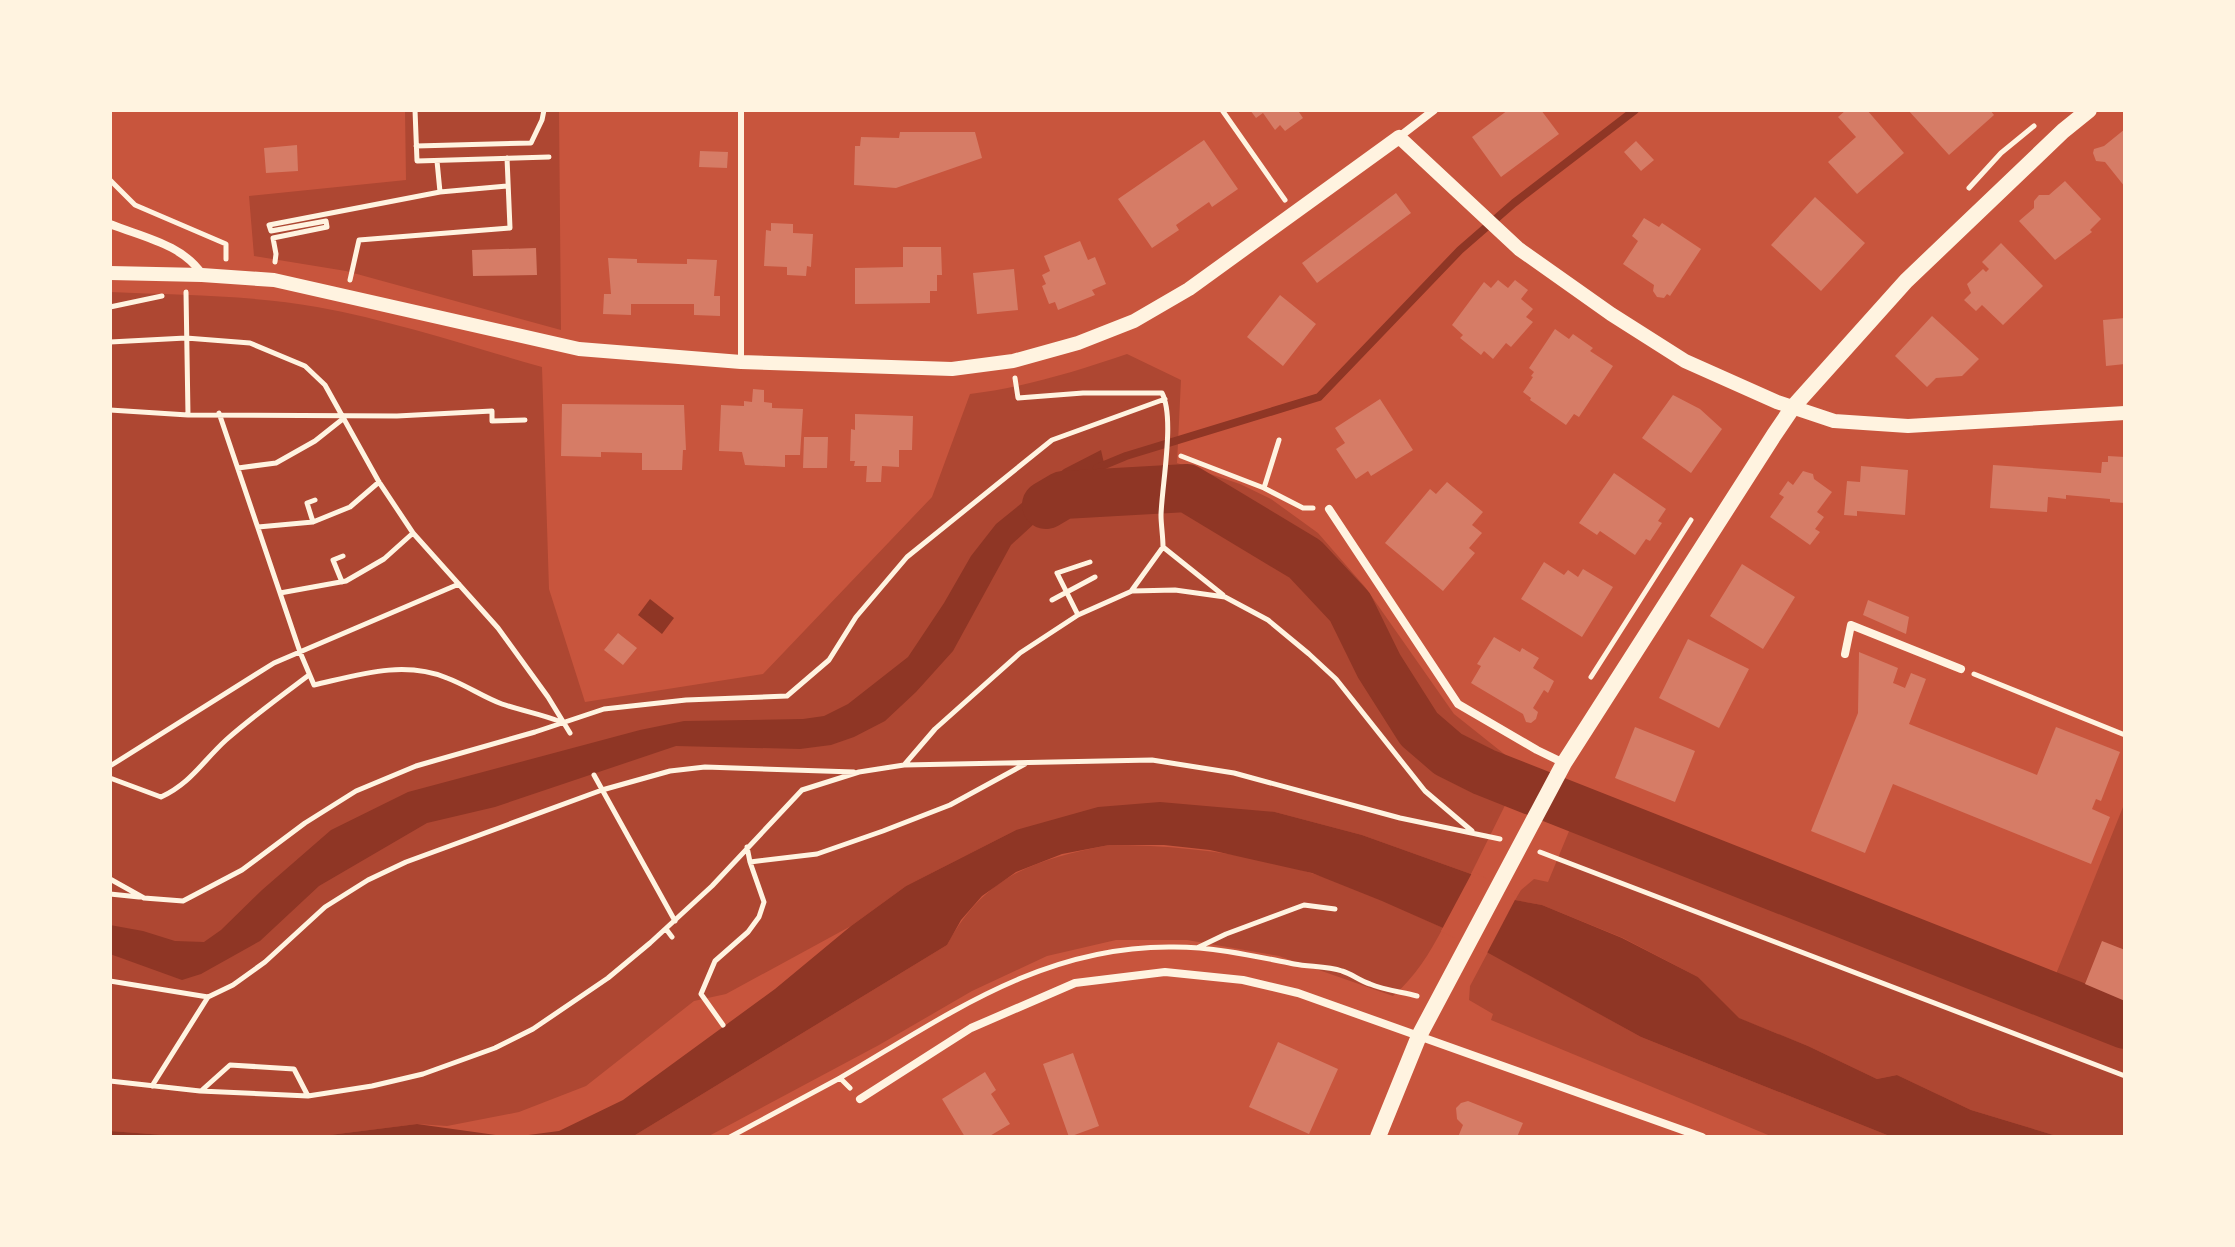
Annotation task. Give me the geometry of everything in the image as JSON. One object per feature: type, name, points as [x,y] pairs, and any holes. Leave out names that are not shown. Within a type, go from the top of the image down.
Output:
[{"type":"main road","points":[[1378,1137],[1419,1036],[1561,768],[1793,407],[1906,281],[2063,131],[2089,110]]},
{"type":"street","points":[[110,273],[274,280],[579,349],[741,362],[952,369],[1013,361],[1078,343],[1134,321],[1189,289],[1434,110]]},
{"type":"street","points":[[1399,137],[1519,249],[1611,314],[1685,361],[1739,387],[1834,421],[1908,426],[2125,413]]},
{"type":"street","points":[[110,224],[178,250],[192,260],[202,275]]},
{"type":"street","points":[[1329,509],[1458,704],[1537,750],[1561,768]]},
{"type":"street","points":[[1845,654],[1851,625],[1961,669]]},
{"type":"street","points":[[860,1099],[971,1028],[1075,983],[1165,972],[1243,980],[1276,987],[1702,1137]]},
{"type":"lane","points":[[741,110],[741,362]]},
{"type":"path","points":[[415,110],[417,161],[549,157]]},
{"type":"path","points":[[416,146],[531,143],[544,110]]},
{"type":"path","points":[[1222,110],[1294,214]]},
{"type":"path","points":[[352,269],[359,240],[510,228],[507,158]]},
{"type":"path","points":[[437,161],[440,192]]},
{"type":"path","points":[[110,180],[135,205],[226,244],[225,276]]},
{"type":"path","points":[[274,266],[276,254],[273,238],[327,227],[326,221],[271,231],[269,225],[440,192],[507,186]]},
{"type":"path","points":[[110,307],[186,291],[188,415]]},
{"type":"path","points":[[110,342],[186,338],[250,343],[305,366],[325,385],[379,482],[413,533],[515,651],[570,733]]},
{"type":"path","points":[[1013,361],[1018,398],[1083,393],[1162,393],[1167,429],[1161,517],[1163,547],[1132,591]]},
{"type":"path","points":[[110,894],[183,901],[242,870],[305,823],[356,791],[416,766],[604,709],[686,700],[787,696],[829,660],[856,617],[907,557],[1052,440],[1165,399]]},
{"type":"path","points":[[110,410],[188,415],[344,416],[492,411],[492,421],[525,420]]},
{"type":"path","points":[[219,413],[314,685],[378,670],[413,668],[445,677],[502,704],[540,713],[562,723]]},
{"type":"path","points":[[238,468],[276,463],[315,441],[344,416]]},
{"type":"path","points":[[1264,488],[1279,440]]},
{"type":"path","points":[[1181,456],[1264,488],[1303,508],[1329,509]]},
{"type":"path","points":[[258,527],[313,522],[350,507],[379,482]]},
{"type":"path","points":[[313,522],[307,503],[315,500]]},
{"type":"path","points":[[280,593],[342,582],[384,559],[413,533]]},
{"type":"path","points":[[1163,547],[1225,597],[1268,620],[1327,670],[1425,791],[1476,833]]},
{"type":"path","points":[[342,582],[333,560],[343,556]]},
{"type":"path","points":[[1078,615],[1057,573],[1090,562]]},
{"type":"path","points":[[1052,600],[1095,577]]},
{"type":"path","points":[[110,766],[274,663],[459,583]]},
{"type":"path","points":[[904,765],[935,729],[1020,653],[1078,615],[1132,591],[1175,590],[1225,597]]},
{"type":"path","points":[[1961,669],[2125,735]]},
{"type":"path","points":[[110,778],[161,797],[179,789],[223,742],[309,675]]},
{"type":"path","points":[[110,1081],[200,1091],[308,1096],[423,1074],[495,1048],[533,1029],[608,978],[712,886],[802,790],[859,772],[904,765],[1152,760],[1234,773],[1400,818],[1521,845],[2125,1076]]},
{"type":"path","points":[[750,862],[817,854],[883,831],[950,805],[1027,763]]},
{"type":"path","points":[[152,1086],[208,997],[233,985],[265,962],[325,907],[368,880],[406,862],[602,790],[670,771],[705,767],[859,772]]},
{"type":"path","points":[[594,775],[675,921]]},
{"type":"path","points":[[723,1025],[701,994],[715,961],[748,932],[759,917],[764,902],[747,846]]},
{"type":"path","points":[[110,879],[144,898]]},
{"type":"path","points":[[1198,948],[1226,934],[1304,905],[1335,909]]},
{"type":"path","points":[[666,929],[672,937]]},
{"type":"path","points":[[110,981],[208,997]]},
{"type":"path","points":[[200,1091],[230,1065],[294,1069],[308,1096]]},
{"type":"path","points":[[730,1137],[840,1078],[860,1099]]},
{"type":"shaded area","points":[[405,110],[559,110],[561,330],[346,271],[254,256],[249,196],[406,180]]},
{"type":"shaded area","points":[[110,292],[240,298],[317,307],[403,327],[542,367],[549,589],[585,702],[763,674],[932,497],[970,394],[1049,378],[1127,354],[1181,380],[1177,463],[1240,484],[1271,499],[1318,533],[1365,587],[1454,714],[1523,769],[1471,874],[1362,835],[1275,812],[1016,830],[906,886],[851,926],[726,994],[694,1001],[586,1086],[519,1112],[447,1126],[417,1124],[314,1137],[191,1137],[110,1131]]},
{"type":"shaded area","points":[[1101,450],[1111,494],[1063,506],[1035,523],[1011,545],[953,651],[885,721],[854,737],[831,745],[800,749],[676,746],[495,807],[427,823],[319,886],[260,941],[201,974],[182,980],[110,954],[110,925],[175,941],[204,942],[331,830],[408,792],[684,721],[803,719],[824,716],[848,704],[908,657],[971,556],[996,524],[1064,469]]},
{"type":"shaded area","points":[[650,599],[674,618],[662,634],[638,615]]},
{"type":"shaded area","points":[[1576,790],[2056,974],[2125,802],[2125,1137],[2060,1137],[1971,1110],[1897,1075],[1877,1079],[1808,1046],[1738,1018],[1698,977],[1623,938],[1542,905],[1515,900],[1534,879],[1548,882],[1572,824],[1566,815]]},
{"type":"shaded area","points":[[1160,802],[1275,812],[1362,835],[1471,874],[1515,900],[1542,905],[1622,938],[1698,977],[1739,1018],[1877,1079],[1897,1075],[1971,1110],[2060,1137],[1892,1137],[1641,1037],[1443,928],[1312,873],[1210,850],[1164,845],[1109,845],[1062,854],[1016,872],[982,896],[961,920],[947,945],[632,1137],[513,1137],[559,1131],[623,1100],[775,989],[851,926],[906,886],[1016,830],[1098,807]]},
{"type":"shaded area","points":[[1109,845],[1211,852],[1286,866],[1378,898],[1443,928],[1409,981],[1393,996],[1279,956],[1187,940],[1116,940],[1047,956],[972,991],[879,1045],[707,1137],[632,1137],[947,945],[978,902],[1014,874],[1057,857]]},
{"type":"shaded area","points":[[1488,952],[1641,1037],[1892,1137],[1773,1137],[1491,1020],[1493,1014],[1469,1000],[1470,986]]},
{"type":"shaded area","points":[[417,1124],[510,1137],[314,1137]]},
{"type":"shaded area","points":[[110,1131],[191,1137],[110,1137]]},
{"type":"pier","points":[[1473,871],[1517,896],[1486,955],[1441,931]]},
{"type":"building","points":[[1250,110],[1303,110],[1299,112],[1303,118],[1285,131],[1280,125],[1275,130],[1263,113],[1256,118]]},
{"type":"building","points":[[1508,110],[1541,110],[1559,134],[1501,177],[1472,137]]},
{"type":"building","points":[[1846,110],[1867,110],[1904,153],[1857,194],[1828,162],[1856,137],[1838,117]]},
{"type":"building","points":[[1908,110],[1990,110],[1994,115],[1949,155]]},
{"type":"building","points":[[2125,129],[2125,187],[2105,162],[2096,161],[2093,153],[2094,149],[2104,146]]},
{"type":"building","points":[[900,132],[975,132],[982,158],[896,188],[854,185],[855,146],[860,146],[861,137],[899,138]]},
{"type":"building","points":[[1204,140],[1238,189],[1212,207],[1209,202],[1176,225],[1179,230],[1152,248],[1118,199]]},
{"type":"building","points":[[1636,141],[1654,160],[1641,171],[1624,152]]},
{"type":"building","points":[[297,145],[298,171],[266,173],[264,148]]},
{"type":"building","points":[[700,151],[728,152],[727,168],[699,167]]},
{"type":"building","points":[[2065,181],[2101,219],[2090,230],[2092,232],[2055,260],[2019,221],[2034,208],[2034,201],[2039,195],[2049,195]]},
{"type":"building","points":[[1396,193],[1411,213],[1317,283],[1302,263]]},
{"type":"building","points":[[1815,197],[1865,243],[1821,291],[1771,245]]},
{"type":"building","points":[[1644,218],[1659,227],[1662,223],[1701,249],[1670,296],[1667,294],[1664,298],[1657,297],[1653,291],[1654,285],[1623,264],[1638,241],[1632,236]]},
{"type":"building","points":[[771,223],[793,224],[793,233],[813,234],[811,267],[807,266],[806,276],[787,275],[787,267],[764,266],[766,230],[771,231]]},
{"type":"building","points":[[1080,241],[1088,260],[1095,257],[1106,284],[1092,290],[1095,295],[1058,310],[1055,302],[1049,304],[1042,286],[1046,284],[1042,275],[1050,271],[1044,256]]},
{"type":"building","points":[[2001,243],[2043,286],[2003,325],[1982,305],[1976,311],[1964,300],[1971,293],[1967,284],[1983,269],[1986,272],[1989,269],[1982,262]]},
{"type":"building","points":[[903,247],[941,247],[942,275],[937,275],[937,291],[930,291],[930,303],[855,304],[855,268],[903,267]]},
{"type":"building","points":[[536,248],[537,275],[473,276],[472,250]]},
{"type":"building","points":[[608,258],[637,259],[637,263],[687,264],[687,259],[717,260],[714,296],[720,296],[720,316],[694,315],[694,304],[631,304],[631,315],[603,314],[604,294],[611,294]]},
{"type":"building","points":[[1014,269],[1018,310],[977,314],[973,273]]},
{"type":"building","points":[[1498,280],[1508,288],[1515,280],[1528,290],[1521,299],[1533,309],[1526,317],[1533,322],[1511,347],[1506,343],[1493,359],[1484,351],[1481,355],[1460,338],[1463,335],[1452,325],[1484,282],[1491,288]]},
{"type":"building","points":[[1280,295],[1316,324],[1283,366],[1247,337]]},
{"type":"building","points":[[1932,316],[1979,359],[1962,376],[1936,378],[1927,387],[1895,356]]},
{"type":"building","points":[[2125,318],[2125,364],[2106,366],[2103,320]]},
{"type":"building","points":[[1555,329],[1569,339],[1573,334],[1593,348],[1590,351],[1613,366],[1579,417],[1574,414],[1566,425],[1523,392],[1533,377],[1534,372],[1529,368]]},
{"type":"building","points":[[753,389],[764,390],[764,402],[772,403],[772,408],[803,409],[800,455],[785,455],[785,467],[745,465],[742,452],[719,451],[721,405],[744,406],[744,401],[752,402]]},
{"type":"building","points":[[1673,395],[1700,409],[1722,429],[1691,473],[1642,438]]},
{"type":"building","points":[[1380,399],[1413,450],[1371,476],[1368,471],[1356,479],[1336,449],[1345,443],[1335,428]]},
{"type":"building","points":[[562,404],[684,405],[686,450],[683,450],[682,470],[642,470],[642,453],[601,452],[601,457],[561,456]]},
{"type":"building","points":[[855,414],[913,416],[912,450],[899,450],[899,467],[882,466],[881,482],[866,482],[867,466],[854,466],[855,461],[850,461]]},
{"type":"building","points":[[804,437],[828,437],[827,468],[803,468]]},
{"type":"building","points":[[2108,456],[2125,457],[2125,503],[2066,495],[2066,499],[2048,497],[2047,512],[1990,508],[1993,465],[2101,473],[2102,462],[2108,462]]},
{"type":"building","points":[[1861,466],[1908,470],[1905,515],[1857,511],[1857,516],[1844,515],[1847,481],[1860,482]]},
{"type":"building","points":[[1803,471],[1813,474],[1814,479],[1832,492],[1817,512],[1824,517],[1815,529],[1820,532],[1810,545],[1770,517],[1784,497],[1779,494],[1788,481],[1793,485]]},
{"type":"building","points":[[1614,473],[1666,509],[1658,521],[1662,523],[1650,541],[1646,539],[1635,555],[1600,531],[1597,535],[1579,523]]},
{"type":"building","points":[[1447,482],[1483,512],[1472,525],[1482,533],[1469,548],[1475,553],[1443,591],[1385,543],[1430,489],[1436,494]]},
{"type":"building","points":[[1544,562],[1564,575],[1568,570],[1578,577],[1583,569],[1613,587],[1582,637],[1521,599]]},
{"type":"building","points":[[1742,564],[1795,597],[1763,649],[1710,616]]},
{"type":"building","points":[[1868,600],[1909,617],[1906,634],[1863,615]]},
{"type":"building","points":[[618,633],[637,648],[623,665],[604,650]]},
{"type":"building","points":[[1494,637],[1520,652],[1522,648],[1539,658],[1533,668],[1554,681],[1548,693],[1544,690],[1533,708],[1538,712],[1531,723],[1526,722],[1523,714],[1471,683],[1481,666],[1477,664]]},
{"type":"building","points":[[1688,639],[1749,669],[1719,728],[1659,698]]},
{"type":"building","points":[[1859,652],[1898,668],[1893,683],[1905,688],[1911,673],[1926,679],[1909,724],[2037,775],[2056,727],[2120,752],[2101,801],[2096,799],[2092,809],[2110,817],[2091,864],[1893,784],[1865,853],[1811,831],[1858,713]]},
{"type":"building","points":[[1635,727],[1695,751],[1675,802],[1615,778]]},
{"type":"building","points":[[2102,941],[2125,950],[2125,1001],[2085,984]]},
{"type":"building","points":[[1278,1042],[1338,1069],[1309,1134],[1249,1107]]},
{"type":"building","points":[[1073,1053],[1099,1126],[1069,1137],[1043,1064]]},
{"type":"building","points":[[985,1072],[996,1090],[991,1094],[1010,1124],[988,1137],[965,1137],[942,1099]]},
{"type":"building","points":[[1468,1101],[1523,1123],[1517,1137],[1458,1137],[1463,1125],[1457,1119],[1456,1108]]},
{"type":"waterway","points":[[1097,468],[1126,456],[1319,397],[1460,250],[1514,203],[1635,110]]},
{"type":"waterway","points":[[1046,505],[1063,495],[1187,488],[1305,559],[1350,607],[1379,666],[1419,729],[1448,754],[1484,772],[2125,1025]]}]
